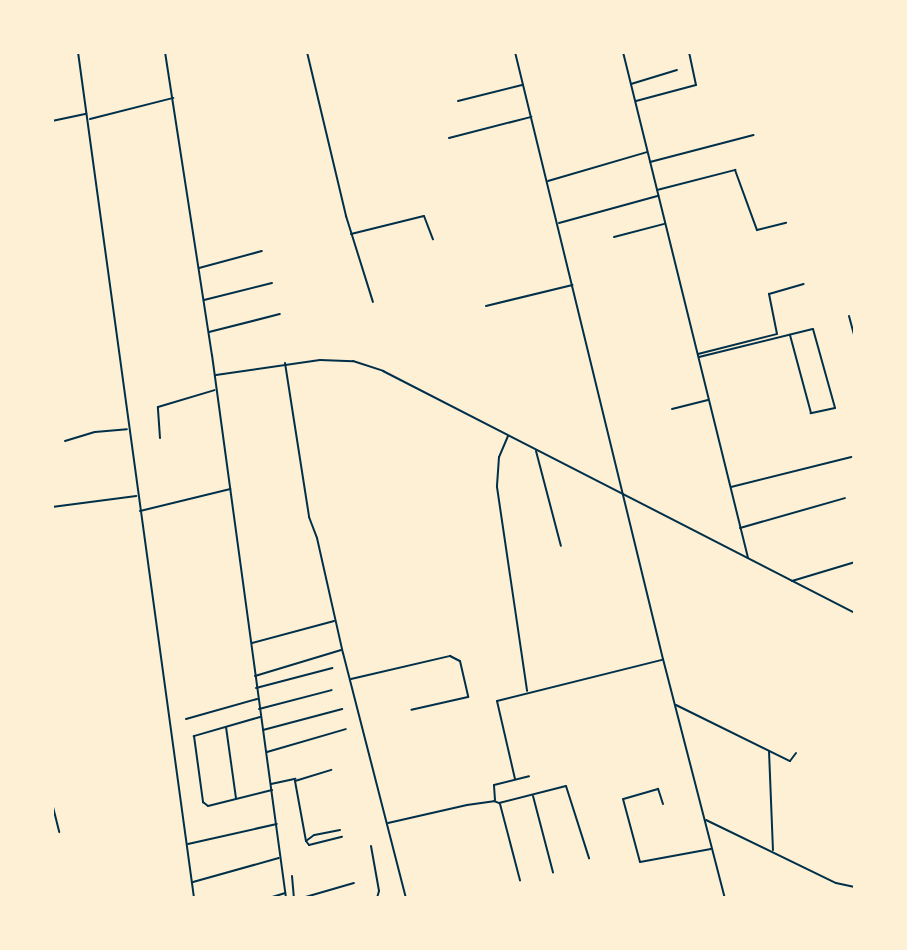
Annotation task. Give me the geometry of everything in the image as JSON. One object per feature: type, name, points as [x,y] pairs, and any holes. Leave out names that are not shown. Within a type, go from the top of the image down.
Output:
[{"type":"street","points":[[78,52],[194,898]]},
{"type":"street","points":[[164,52],[215,375],[286,898]]},
{"type":"street","points":[[307,52],[351,234],[373,302]]},
{"type":"street","points":[[515,52],[663,659],[725,898]]},
{"type":"street","points":[[623,52],[748,558]]},
{"type":"street","points":[[635,101],[696,85],[689,52]]},
{"type":"street","points":[[631,84],[677,70]]},
{"type":"street","points":[[458,101],[523,85]]},
{"type":"street","points":[[88,119],[173,98]]},
{"type":"street","points":[[52,121],[87,114]]},
{"type":"street","points":[[449,138],[531,117]]},
{"type":"street","points":[[650,162],[754,135]]},
{"type":"street","points":[[547,181],[648,152]]},
{"type":"street","points":[[657,190],[735,170],[757,230],[786,223]]},
{"type":"street","points":[[558,223],[659,196]]},
{"type":"street","points":[[351,234],[421,216],[426,218],[433,239]]},
{"type":"street","points":[[614,237],[665,224]]},
{"type":"street","points":[[198,268],[262,251]]},
{"type":"street","points":[[203,300],[272,283]]},
{"type":"street","points":[[486,306],[573,284]]},
{"type":"street","points":[[697,356],[777,334],[769,294],[804,284]]},
{"type":"street","points":[[208,332],[280,314]]},
{"type":"street","points":[[849,316],[855,339]]},
{"type":"street","points":[[697,356],[811,328],[816,333],[835,408],[811,413],[790,335]]},
{"type":"street","points":[[215,375],[320,360],[361,363],[383,371],[855,613]]},
{"type":"street","points":[[285,363],[298,462],[342,650],[406,898]]},
{"type":"street","points":[[160,438],[158,407],[216,390]]},
{"type":"street","points":[[672,409],[708,400]]},
{"type":"street","points":[[65,441],[95,432],[128,429]]},
{"type":"street","points":[[508,435],[499,457],[497,486],[527,691]]},
{"type":"street","points":[[536,450],[561,546]]},
{"type":"street","points":[[730,488],[851,457]]},
{"type":"street","points":[[139,512],[230,489]]},
{"type":"street","points":[[52,507],[137,496]]},
{"type":"street","points":[[740,528],[845,498]]},
{"type":"street","points":[[792,581],[855,562]]},
{"type":"street","points":[[251,643],[335,620]]},
{"type":"street","points":[[255,676],[342,650]]},
{"type":"street","points":[[350,680],[450,656],[460,661],[468,697],[411,710]]},
{"type":"street","points":[[515,779],[496,703],[500,699],[663,659]]},
{"type":"street","points":[[256,688],[332,668]]},
{"type":"street","points":[[259,709],[332,690]]},
{"type":"street","points":[[186,719],[257,699]]},
{"type":"street","points":[[675,704],[790,761],[796,753]]},
{"type":"street","points":[[262,730],[342,709]]},
{"type":"street","points":[[260,717],[194,736],[203,803],[208,806],[272,789]]},
{"type":"street","points":[[226,726],[237,800]]},
{"type":"street","points":[[266,752],[346,729]]},
{"type":"street","points":[[770,750],[773,850]]},
{"type":"street","points":[[271,784],[331,770]]},
{"type":"street","points":[[495,801],[495,785],[529,776]]},
{"type":"street","points":[[296,778],[306,841],[309,845],[342,837]]},
{"type":"street","points":[[387,823],[495,801],[499,803],[569,787],[589,858]]},
{"type":"street","points":[[663,804],[658,789],[623,799],[640,862],[712,848]]},
{"type":"street","points":[[533,795],[553,872]]},
{"type":"street","points":[[52,803],[59,832]]},
{"type":"street","points":[[499,803],[520,880]]},
{"type":"street","points":[[705,819],[836,883],[855,887]]},
{"type":"street","points":[[187,844],[278,824]]},
{"type":"street","points":[[306,841],[314,835],[340,830]]},
{"type":"street","points":[[371,846],[379,891],[377,898]]},
{"type":"street","points":[[192,882],[281,858]]},
{"type":"street","points":[[292,876],[294,898]]},
{"type":"street","points":[[302,898],[354,883]]},
{"type":"street","points":[[269,898],[285,893]]}]
